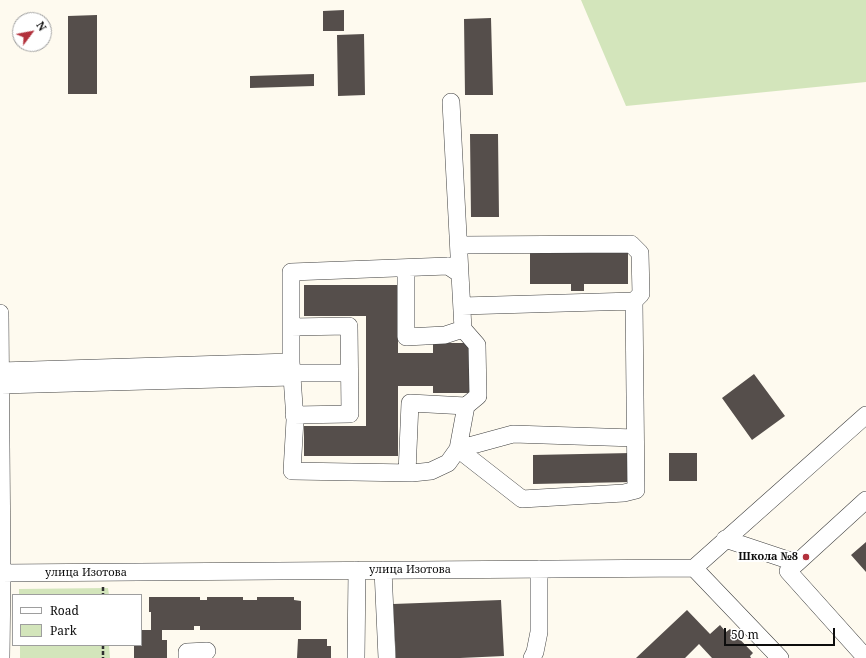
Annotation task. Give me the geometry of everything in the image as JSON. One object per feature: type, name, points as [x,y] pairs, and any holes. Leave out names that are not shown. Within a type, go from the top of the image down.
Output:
[{"type":"street","points":[[451,102],[463,329],[477,345],[478,396],[466,406],[458,449],[448,463],[431,471],[407,473],[292,471],[294,414],[291,272],[448,266],[460,274]]},
{"type":"street","points":[[458,245],[631,244],[640,252],[641,294],[634,301],[462,306]]},
{"type":"street","points":[[406,268],[406,337],[445,335],[463,329]]},
{"type":"street","points":[[458,449],[522,499],[624,493],[636,490],[634,301]]},
{"type":"street","points":[[0,313],[1,658]]},
{"type":"street","points":[[291,327],[349,326],[350,414],[294,414]]},
{"type":"street","points":[[0,385],[292,370]]},
{"type":"street","points":[[0,372],[292,370],[350,373]]},
{"type":"street","points":[[407,473],[410,403],[466,406]]},
{"type":"street","points":[[780,658],[694,568],[866,415]]},
{"type":"street","points":[[458,449],[513,434],[635,438]]},
{"type":"street","points":[[866,500],[788,571],[866,658]]},
{"type":"street","points":[[725,539],[797,563]]},
{"type":"street","name":"улица Изотова","points":[[1,573],[694,568]]},
{"type":"street","points":[[532,658],[535,652],[539,632],[539,569]]},
{"type":"street","points":[[356,658],[357,570]]},
{"type":"street","points":[[383,570],[387,658]]},
{"type":"street","points":[[187,658],[187,652],[207,651]]},
{"type":"path","points":[[103,646],[103,658]]},
{"type":"green space","points":[[581,0],[866,0],[866,82],[626,106]]},
{"type":"green space","points":[[108,588],[109,594],[19,594],[19,589]]},
{"type":"green space","points":[[20,646],[109,646],[110,658],[20,658]]},
{"type":"building","points":[[344,10],[344,31],[323,31],[323,11]]},
{"type":"building","points":[[97,15],[97,94],[68,94],[68,16]]},
{"type":"building","points":[[491,18],[493,95],[465,95],[464,19]]},
{"type":"building","points":[[364,34],[365,95],[338,96],[337,35]]},
{"type":"building","points":[[314,74],[314,86],[250,88],[250,76]]},
{"type":"building","points":[[470,134],[498,134],[499,217],[471,217]]},
{"type":"building","points":[[530,252],[628,252],[628,284],[584,284],[584,291],[571,291],[571,284],[530,284]]},
{"type":"building","points":[[304,285],[398,285],[398,353],[433,353],[433,343],[469,343],[469,393],[433,393],[433,386],[398,386],[398,456],[304,456],[304,426],[366,426],[366,316],[304,316]]},
{"type":"building","points":[[754,374],[785,416],[752,440],[722,398]]},
{"type":"building","points":[[631,453],[632,482],[533,484],[533,455]]},
{"type":"building","points":[[669,453],[697,453],[697,481],[669,481]]},
{"type":"building","points":[[866,542],[866,572],[851,555]]},
{"type":"building","points":[[149,597],[200,597],[200,600],[207,600],[207,597],[243,597],[243,600],[257,600],[257,597],[294,597],[294,600],[301,601],[301,630],[200,630],[200,626],[194,626],[194,630],[162,630],[162,640],[167,640],[167,658],[134,658],[134,646],[142,646],[142,630],[151,630],[151,612],[149,612]]},
{"type":"building","points":[[501,600],[504,656],[396,658],[393,604]]},
{"type":"building","points":[[687,610],[710,634],[720,625],[726,632],[730,629],[753,653],[750,656],[751,658],[712,658],[699,644],[685,658],[636,658]]},
{"type":"building","points":[[298,639],[327,639],[327,646],[331,646],[331,658],[297,658]]},
{"type":"place","name":"Школа №8","points":[[806,557]]}]
